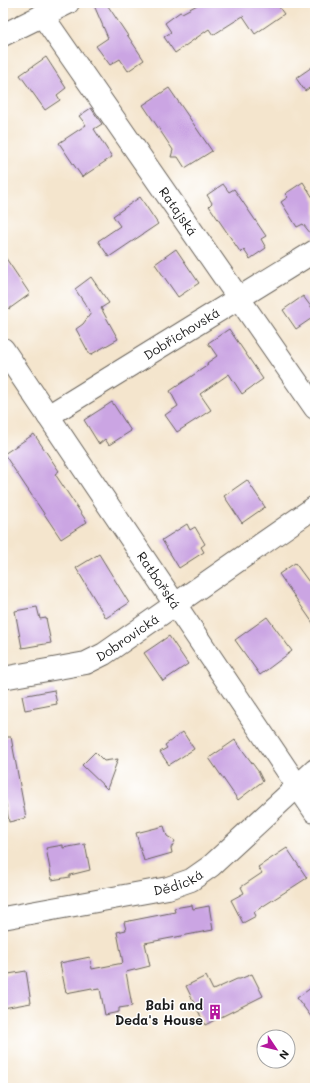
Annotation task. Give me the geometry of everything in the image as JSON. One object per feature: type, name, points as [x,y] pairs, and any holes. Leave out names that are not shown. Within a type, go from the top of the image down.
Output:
[{"type":"street","points":[[3,35],[68,3]]},
{"type":"street","name":"Ratajská","points":[[42,15],[240,297],[315,408]]},
{"type":"street","name":"Dobřichovská","points":[[48,416],[315,251]]},
{"type":"street","name":"Ratbořská","points":[[3,349],[315,812]]},
{"type":"street","name":"Dobrovická","points":[[3,678],[86,663],[104,654],[315,507]]},
{"type":"street","name":"Dědická","points":[[3,918],[168,888],[191,880],[211,866],[315,770]]},
{"type":"building","points":[[93,3],[106,3],[144,60],[128,71],[120,59],[110,65],[96,46],[108,38]]},
{"type":"building","points":[[201,3],[276,3],[284,14],[255,34],[243,16],[213,35],[209,29],[175,53],[164,37],[171,32],[165,23],[180,12],[182,13]]},
{"type":"building","points":[[46,57],[66,88],[57,95],[60,100],[45,110],[20,75]]},
{"type":"building","points":[[315,65],[315,84],[305,91],[296,78]]},
{"type":"building","points":[[169,88],[212,151],[185,168],[178,157],[171,157],[173,150],[143,105]]},
{"type":"building","points":[[91,108],[102,124],[94,129],[112,157],[82,177],[59,143],[86,125],[79,116]]},
{"type":"building","points":[[303,182],[315,201],[315,239],[303,224],[297,227],[281,202],[288,197],[285,194]]},
{"type":"building","points":[[223,184],[229,192],[234,189],[266,236],[261,239],[266,248],[250,259],[244,250],[241,253],[209,206],[212,203],[207,195]]},
{"type":"building","points":[[140,197],[158,224],[109,257],[98,241],[120,226],[113,216]]},
{"type":"building","points":[[176,249],[199,283],[178,297],[155,264]]},
{"type":"building","points":[[3,254],[30,294],[9,309],[3,300]]},
{"type":"building","points":[[91,277],[109,303],[101,308],[118,339],[90,355],[76,329],[83,324],[91,313],[75,289]]},
{"type":"building","points":[[303,296],[315,312],[315,316],[296,329],[283,310]]},
{"type":"building","points":[[229,329],[263,379],[242,394],[229,374],[200,394],[211,410],[177,432],[165,415],[178,406],[170,391],[208,365],[207,363],[217,356],[208,343]]},
{"type":"building","points":[[112,402],[131,431],[109,445],[105,439],[99,444],[84,420]]},
{"type":"building","points":[[34,434],[59,471],[55,474],[87,522],[61,539],[4,454]]},
{"type":"building","points":[[247,480],[265,507],[242,523],[224,496]]},
{"type":"building","points":[[187,524],[190,530],[195,527],[205,544],[201,547],[204,552],[179,568],[162,540]]},
{"type":"building","points":[[99,554],[129,603],[106,618],[76,568]]},
{"type":"building","points":[[295,563],[309,582],[315,578],[315,626],[279,574]]},
{"type":"building","points":[[37,607],[40,619],[46,618],[51,643],[22,648],[15,611]]},
{"type":"building","points":[[267,617],[292,651],[260,675],[235,640]]},
{"type":"building","points":[[169,636],[188,664],[163,681],[144,653]]},
{"type":"building","points":[[54,690],[57,704],[25,710],[22,696]]},
{"type":"building","points":[[183,732],[194,749],[169,765],[160,752],[167,748],[165,745]]},
{"type":"building","points":[[3,737],[11,737],[26,818],[9,822],[3,790]]},
{"type":"building","points":[[235,740],[258,771],[263,781],[238,800],[209,758]]},
{"type":"building","points":[[95,752],[104,761],[118,759],[107,789],[82,765]]},
{"type":"building","points":[[164,826],[167,836],[175,841],[171,848],[172,853],[144,861],[136,833]]},
{"type":"building","points":[[85,844],[90,870],[70,875],[70,877],[52,880],[46,848],[63,845],[63,848]]},
{"type":"building","points":[[287,848],[307,878],[254,912],[256,916],[243,923],[231,900],[244,893],[241,887],[262,873],[258,867]]},
{"type":"building","points":[[192,905],[193,909],[209,906],[213,930],[145,943],[150,966],[126,972],[132,1006],[119,1008],[119,1012],[105,1015],[100,989],[92,990],[92,988],[66,993],[60,963],[90,957],[92,969],[123,963],[117,932],[126,930],[124,922],[175,912],[174,908]]},
{"type":"building","points":[[26,971],[31,1003],[3,1008],[3,975]]},
{"type":"building","name":"Babi and Deda's House","points":[[252,974],[263,996],[205,1025],[186,986],[206,976],[213,990]]},
{"type":"building","points":[[315,985],[315,1022],[297,998]]},
{"type":"place","name":"Babi and Deda's House","points":[[215,1012]]}]
